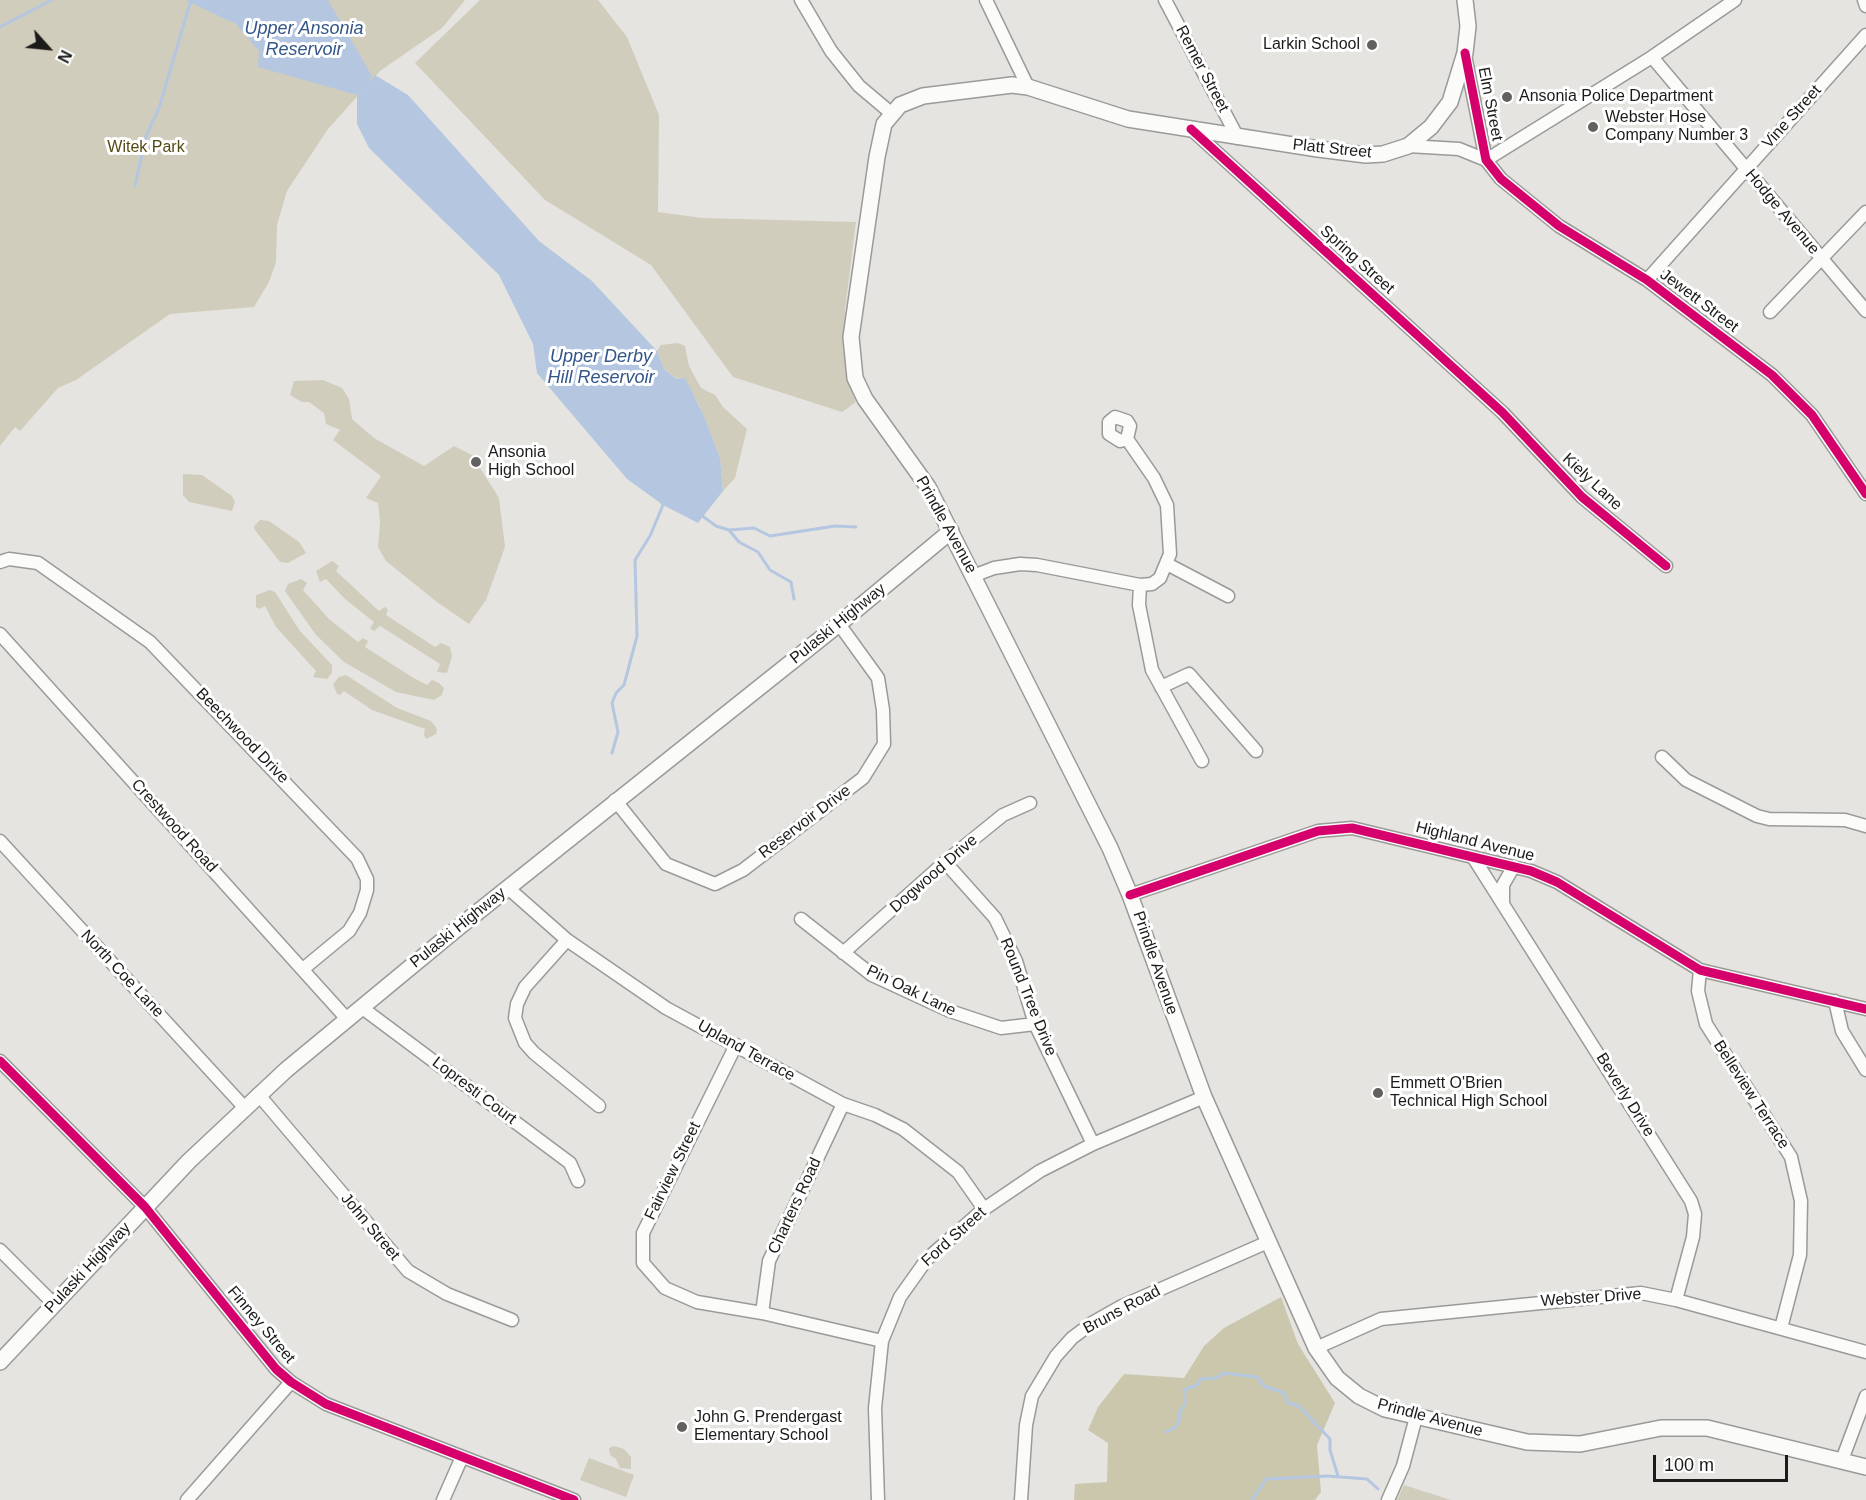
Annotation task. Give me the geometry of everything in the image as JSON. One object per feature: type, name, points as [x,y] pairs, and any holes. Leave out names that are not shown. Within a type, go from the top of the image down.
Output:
[{"type":"main road","name":"Elm Street","points":[[1408,146],[1431,127],[1444,111],[1455,90],[1465,53],[1468,26],[1465,0]]},
{"type":"main road","name":"Platt Street","points":[[891,113],[900,105],[923,96],[1011,85],[1028,87],[1112,115],[1239,138],[1366,155],[1383,154],[1408,146]]},
{"type":"main road","name":"Prindle Avenue","points":[[891,113],[884,124],[877,157],[853,319],[852,370],[865,399],[928,487],[1130,895],[1204,1097],[1316,1348],[1337,1378],[1359,1396],[1385,1409],[1548,1445],[1580,1444],[1661,1428],[1707,1428],[1866,1467]]},
{"type":"main road","name":"Pulaski Highway","points":[[0,1362],[146,1207],[258,1094],[615,800],[839,624],[951,531]]},
{"type":"street","points":[[801,0],[831,51],[859,86],[891,113]]},
{"type":"street","points":[[986,0],[1028,87]]},
{"type":"street","name":"Remer Street","points":[[1165,0],[1239,138]]},
{"type":"street","points":[[1486,160],[1652,57],[1735,0]]},
{"type":"street","points":[[1864,0],[1866,6]]},
{"type":"street","name":"Vine Street","points":[[1647,280],[1866,35]]},
{"type":"street","name":"Elm Street","points":[[1465,53],[1486,160]]},
{"type":"street","name":"Hodge Avenue","points":[[1652,57],[1866,311]]},
{"type":"street","name":"Spring Street","points":[[1191,129],[1503,413]]},
{"type":"street","name":"Platt Street","points":[[1408,146],[1459,150],[1486,160]]},
{"type":"street","name":"Jewett Street","points":[[1486,160],[1501,179],[1559,226],[1647,280],[1794,394],[1812,415],[1866,494]]},
{"type":"street","points":[[1770,312],[1866,212]]},
{"type":"street","name":"Kiely Lane","points":[[1503,413],[1582,497],[1666,566]]},
{"type":"street","points":[[974,576],[1006,565],[1037,565],[1140,585],[1152,584],[1160,578],[1167,564],[1171,538],[1167,505],[1154,478],[1127,439]]},
{"type":"street","name":"Beechwood Drive","points":[[0,562],[9,559],[38,562],[150,642],[357,858],[367,879],[367,890],[360,913],[349,931],[303,969]]},
{"type":"street","points":[[1167,564],[1228,596]]},
{"type":"street","points":[[1140,585],[1139,605],[1152,670],[1202,761]]},
{"type":"street","name":"Reservoir Drive","points":[[615,800],[666,864],[715,884],[742,870],[863,778],[884,744],[884,710],[878,678],[839,624]]},
{"type":"street","name":"Crestwood Road","points":[[0,634],[347,1019]]},
{"type":"street","points":[[1161,687],[1189,674],[1256,751]]},
{"type":"street","points":[[1662,757],[1686,780],[1757,816],[1769,819],[1845,820],[1866,826]]},
{"type":"street","name":"Dogwood Drive","points":[[843,953],[945,862],[1003,815],[1030,803]]},
{"type":"street","name":"Highland Avenue","points":[[1130,895],[1330,828],[1352,828],[1514,866],[1557,882],[1700,970],[1866,1009]]},
{"type":"street","name":"North Coe Lane","points":[[0,841],[244,1107]]},
{"type":"street","name":"Beverly Drive","points":[[1473,857],[1496,897],[1503,903],[1691,1201],[1695,1214],[1693,1237],[1676,1300]]},
{"type":"street","name":"Round Tree Drive","points":[[945,862],[995,918],[1016,961],[1035,1024],[1093,1144]]},
{"type":"street","points":[[1503,903],[1503,885],[1514,866]]},
{"type":"street","name":"Upland Terrace","points":[[508,888],[567,940],[666,1008],[843,1104],[875,1114],[903,1129],[958,1172],[984,1209]]},
{"type":"street","name":"Pin Oak Lane","points":[[801,919],[872,975],[950,1011],[1000,1028],[1035,1024]]},
{"type":"street","points":[[567,940],[525,987],[517,1004],[515,1018],[525,1043],[534,1053],[599,1106]]},
{"type":"street","name":"Belleview Terrace","points":[[1700,970],[1698,992],[1706,1024],[1791,1157],[1798,1190],[1800,1255],[1781,1328]]},
{"type":"street","points":[[1835,1001],[1842,1031],[1866,1070]]},
{"type":"street","name":"Lopresti Court","points":[[361,1007],[570,1163],[578,1181]]},
{"type":"street","name":"Fairview Street","points":[[736,1045],[643,1233],[643,1263],[665,1288],[697,1302],[762,1313],[882,1341]]},
{"type":"street","name":"Finney Street","points":[[0,1061],[146,1207],[276,1369],[291,1382],[326,1404],[574,1500]]},
{"type":"street","name":"John Street","points":[[258,1094],[408,1271],[447,1294],[512,1320]]},
{"type":"street","name":"Ford Street","points":[[878,1500],[875,1408],[882,1341],[900,1298],[927,1259],[984,1209],[1040,1171],[1093,1144],[1204,1097]]},
{"type":"street","name":"Charters Road","points":[[762,1313],[769,1261],[843,1104]]},
{"type":"street","name":"Bruns Road","points":[[1021,1500],[1026,1425],[1032,1396],[1049,1366],[1072,1338],[1092,1323],[1122,1306],[1268,1242]]},
{"type":"street","points":[[0,1250],[54,1304]]},
{"type":"street","name":"Webster Drive","points":[[1316,1348],[1365,1325],[1403,1316],[1619,1293],[1641,1293],[1676,1300],[1866,1352]]},
{"type":"street","points":[[187,1500],[291,1382]]},
{"type":"street","points":[[1842,1460],[1866,1396]]},
{"type":"street","points":[[1388,1500],[1403,1466],[1416,1417]]},
{"type":"street","points":[[443,1500],[462,1457]]},
{"type":"green space","name":"Witek Park","points":[[0,0],[465,0],[442,28],[380,71],[328,129],[287,191],[277,225],[276,262],[269,282],[254,307],[170,314],[76,380],[58,388],[20,431],[15,427],[0,446]]},
{"type":"green space","points":[[480,0],[598,0],[627,37],[659,115],[658,212],[702,218],[856,222],[845,310],[846,375],[856,402],[842,412],[733,377],[651,265],[545,200],[415,63]]},
{"type":"green space","points":[[678,343],[685,346],[689,366],[701,388],[715,395],[723,407],[747,429],[735,478],[723,491],[720,458],[698,403],[688,388],[685,378],[678,379],[664,369],[657,351],[661,345]]},
{"type":"green space","points":[[323,380],[342,388],[349,399],[352,419],[374,438],[424,466],[454,446],[472,455],[499,498],[505,547],[486,600],[469,624],[437,602],[386,561],[378,547],[380,522],[378,503],[366,498],[381,476],[333,440],[340,430],[326,424],[324,413],[309,402],[302,402],[290,395],[294,381]]},
{"type":"green space","points":[[183,474],[202,475],[232,496],[235,502],[232,511],[189,502],[183,495]]},
{"type":"green space","points":[[260,520],[269,521],[299,542],[306,553],[288,563],[280,562],[255,530],[254,526]]},
{"type":"green space","points":[[332,561],[339,566],[336,571],[379,611],[385,607],[388,610],[386,615],[435,647],[441,643],[450,647],[452,656],[447,673],[437,672],[440,664],[380,626],[374,631],[370,628],[374,622],[345,599],[326,579],[320,582],[316,571]]},
{"type":"green space","points":[[301,579],[307,583],[303,590],[329,619],[358,642],[363,638],[368,641],[365,647],[412,677],[427,685],[432,680],[439,683],[444,688],[442,695],[434,700],[396,692],[344,662],[316,635],[285,591],[288,584]]},
{"type":"green space","points":[[270,590],[275,592],[300,631],[332,665],[332,673],[327,679],[313,677],[316,671],[276,627],[265,606],[259,609],[256,607],[256,595]]},
{"type":"green space","points":[[346,675],[397,708],[431,721],[437,729],[436,734],[426,739],[425,729],[372,710],[344,691],[340,695],[337,694],[333,684],[339,677]]},
{"type":"green space","points":[[614,1446],[624,1449],[631,1457],[631,1469],[620,1468],[616,1459],[610,1455],[609,1448]]},
{"type":"green space","points":[[589,1458],[634,1475],[626,1497],[580,1480]]},
{"type":"green space","points":[[1404,1485],[1451,1500],[1397,1500]]},
{"type":"shaded area","points":[[1281,1297],[1298,1344],[1335,1403],[1317,1445],[1321,1492],[1315,1500],[1074,1500],[1075,1484],[1107,1482],[1108,1443],[1088,1430],[1098,1407],[1124,1374],[1184,1378],[1204,1346],[1224,1328]]},
{"type":"water","name":"Upper Derby Hill Reservoir","points":[[185,0],[328,0],[372,76],[367,84],[375,75],[408,95],[539,241],[592,281],[657,351],[664,369],[677,379],[685,378],[703,414],[720,458],[723,491],[698,523],[663,505],[627,479],[537,373],[533,344],[499,275],[369,148],[357,124],[357,96],[362,90],[357,95],[258,67],[259,51],[236,24]]},
{"type":"waterway","points":[[0,27],[52,0]]},
{"type":"waterway","points":[[135,186],[146,136],[159,108],[191,0]]},
{"type":"waterway","points":[[612,753],[618,732],[612,703],[616,693],[624,685],[637,636],[635,560],[650,536],[663,505],[662,502]]},
{"type":"waterway","points":[[701,515],[716,526],[729,530],[739,542],[758,552],[770,570],[791,582],[794,599]]},
{"type":"waterway","points":[[729,530],[754,528],[770,536],[835,526],[856,527]]},
{"type":"waterway","points":[[1166,1432],[1176,1427],[1180,1418],[1179,1413],[1185,1404],[1184,1390],[1197,1385],[1201,1379],[1217,1378],[1223,1373],[1257,1377],[1264,1386],[1284,1393],[1288,1403],[1299,1406],[1330,1439],[1330,1450],[1338,1476]]},
{"type":"waterway","points":[[1252,1500],[1266,1479],[1328,1476],[1367,1479],[1378,1489]]},
{"type":"cycle path","points":[[1465,53],[1486,160],[1501,179],[1559,226],[1647,280],[1772,375],[1812,415],[1866,494]]},
{"type":"cycle path","points":[[1191,129],[1503,413],[1582,497],[1666,566]]},
{"type":"cycle path","points":[[1130,895],[1318,831],[1352,828],[1531,871],[1557,882],[1700,970],[1866,1009]]},
{"type":"cycle path","points":[[0,1061],[145,1207],[276,1369],[291,1382],[326,1404],[574,1500]]},
{"type":"place","name":"Larkin School","points":[[1372,45]]},
{"type":"place","name":"Ansonia Police Department","points":[[1507,97]]},
{"type":"place","name":"Webster Hose Company Number 3","points":[[1593,127]]},
{"type":"place","name":"Ansonia High School","points":[[476,462]]},
{"type":"place","name":"Emmett O'Brien Technical High School","points":[[1378,1093]]},
{"type":"place","name":"John G. Prendergast Elementary School","points":[[682,1427]]},
{"type":"water label","name":"Upper Ansonia Reservoir","points":[[304,39]]}]
